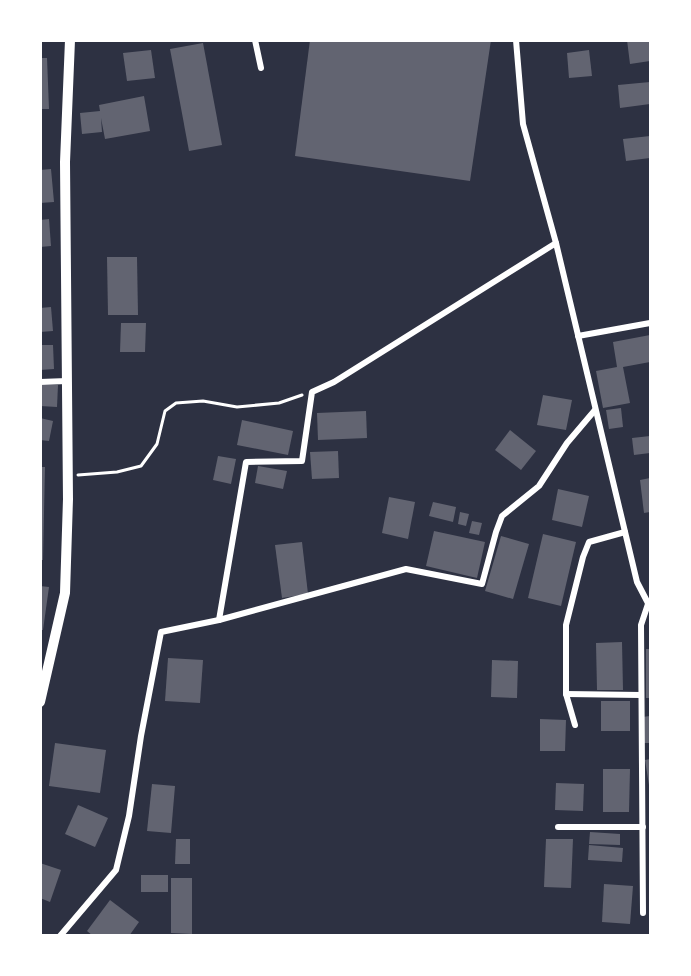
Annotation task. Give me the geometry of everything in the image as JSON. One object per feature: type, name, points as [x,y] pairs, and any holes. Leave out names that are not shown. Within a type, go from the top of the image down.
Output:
[{"type":"street","points":[[40,702],[65,593],[68,476],[65,162],[70,40]]},
{"type":"street","points":[[255,40],[261,68]]},
{"type":"street","points":[[516,40],[524,124],[556,243],[637,582],[649,606],[641,625],[643,913]]},
{"type":"street","points":[[219,620],[246,462],[302,461],[312,392],[334,382],[556,243]]},
{"type":"street","points":[[578,336],[651,323]]},
{"type":"street","points":[[40,382],[67,381]]},
{"type":"street","points":[[60,936],[116,870],[129,816],[141,736],[161,632],[219,620],[406,569],[482,584],[495,532],[502,516],[539,486],[567,443],[595,410]]},
{"type":"street","points":[[575,725],[566,694],[566,625],[583,557],[589,542],[625,532]]},
{"type":"street","points":[[566,694],[641,695]]},
{"type":"street","points":[[558,827],[643,827]]},
{"type":"path","points":[[68,476],[117,472],[141,466],[157,444],[165,411],[176,403],[202,401],[237,407],[279,403],[312,392]]},
{"type":"building","points":[[310,40],[491,40],[470,181],[295,156]]},
{"type":"building","points":[[627,40],[649,40],[650,61],[630,64]]},
{"type":"building","points":[[203,43],[222,145],[189,151],[170,49]]},
{"type":"building","points":[[151,50],[155,78],[127,81],[123,53]]},
{"type":"building","points":[[589,50],[592,76],[569,78],[567,53]]},
{"type":"building","points":[[40,58],[47,58],[49,109],[40,109]]},
{"type":"building","points":[[650,82],[650,104],[620,108],[618,85]]},
{"type":"building","points":[[144,96],[150,131],[105,139],[101,118],[102,132],[82,134],[80,113],[100,111],[99,105]]},
{"type":"building","points":[[650,136],[650,158],[626,161],[623,139]]},
{"type":"building","points":[[51,169],[54,202],[40,203],[40,170]]},
{"type":"building","points":[[49,219],[51,246],[40,247],[40,220]]},
{"type":"building","points":[[107,257],[137,257],[138,315],[108,315]]},
{"type":"building","points":[[51,307],[53,331],[40,332],[40,308]]},
{"type":"building","points":[[121,323],[146,323],[145,352],[120,352]]},
{"type":"building","points":[[650,335],[650,362],[623,367],[630,403],[603,408],[596,371],[617,367],[613,342]]},
{"type":"building","points":[[40,345],[53,345],[54,369],[40,370]]},
{"type":"building","points":[[40,385],[58,385],[57,407],[40,406]]},
{"type":"building","points":[[543,395],[572,400],[566,430],[537,425]]},
{"type":"building","points":[[621,408],[623,427],[609,429],[606,410]]},
{"type":"building","points":[[366,411],[367,438],[318,440],[317,413]]},
{"type":"building","points":[[40,418],[53,421],[49,441],[40,440]]},
{"type":"building","points":[[242,420],[293,431],[288,455],[237,445]]},
{"type":"building","points":[[510,430],[536,451],[521,470],[495,450]]},
{"type":"building","points":[[650,436],[650,453],[634,455],[632,438]]},
{"type":"building","points":[[338,451],[339,478],[312,479],[310,452]]},
{"type":"building","points":[[218,456],[236,459],[231,484],[213,480]]},
{"type":"building","points":[[258,466],[287,471],[283,489],[255,483]]},
{"type":"building","points":[[40,467],[45,467],[43,560],[40,560]]},
{"type":"building","points":[[650,478],[650,512],[644,513],[640,480]]},
{"type":"building","points":[[558,489],[589,496],[582,527],[552,520]]},
{"type":"building","points":[[389,497],[415,502],[408,539],[382,533]]},
{"type":"building","points":[[433,502],[456,507],[453,522],[429,516]]},
{"type":"building","points":[[460,512],[469,514],[466,526],[458,524]]},
{"type":"building","points":[[472,521],[482,523],[479,535],[469,533]]},
{"type":"building","points":[[434,531],[485,542],[477,578],[426,566]]},
{"type":"building","points":[[543,534],[576,542],[561,606],[528,598]]},
{"type":"building","points":[[501,536],[529,544],[513,599],[485,591]]},
{"type":"building","points":[[302,542],[308,594],[282,598],[275,545]]},
{"type":"building","points":[[40,586],[49,587],[43,630],[40,630]]},
{"type":"building","points":[[622,642],[623,690],[597,690],[596,643]]},
{"type":"building","points":[[646,649],[650,649],[650,698],[646,698]]},
{"type":"building","points":[[168,658],[203,660],[200,703],[165,701]]},
{"type":"building","points":[[492,660],[518,661],[517,698],[491,697]]},
{"type":"building","points":[[601,701],[630,701],[630,731],[601,731]]},
{"type":"building","points":[[650,716],[650,743],[644,743],[642,717]]},
{"type":"building","points":[[540,719],[566,720],[565,751],[540,751]]},
{"type":"building","points":[[55,743],[106,750],[100,793],[49,786]]},
{"type":"building","points":[[650,759],[650,785],[649,785],[645,760]]},
{"type":"building","points":[[603,769],[630,769],[629,812],[603,812]]},
{"type":"building","points":[[556,783],[584,784],[583,811],[555,810]]},
{"type":"building","points":[[152,784],[175,786],[171,833],[147,831]]},
{"type":"building","points":[[78,805],[108,818],[95,847],[65,834]]},
{"type":"building","points":[[590,832],[620,834],[620,845],[589,844]]},
{"type":"building","points":[[176,839],[190,839],[190,864],[175,864]]},
{"type":"building","points":[[546,839],[573,839],[571,888],[544,887]]},
{"type":"building","points":[[589,845],[623,848],[622,862],[588,860]]},
{"type":"building","points":[[40,863],[61,870],[50,902],[40,898]]},
{"type":"building","points":[[141,875],[168,875],[168,892],[141,892]]},
{"type":"building","points":[[171,878],[192,878],[192,934],[171,933]]},
{"type":"building","points":[[604,884],[633,886],[630,924],[602,922]]},
{"type":"building","points":[[110,900],[139,922],[129,936],[93,936],[87,931]]}]
